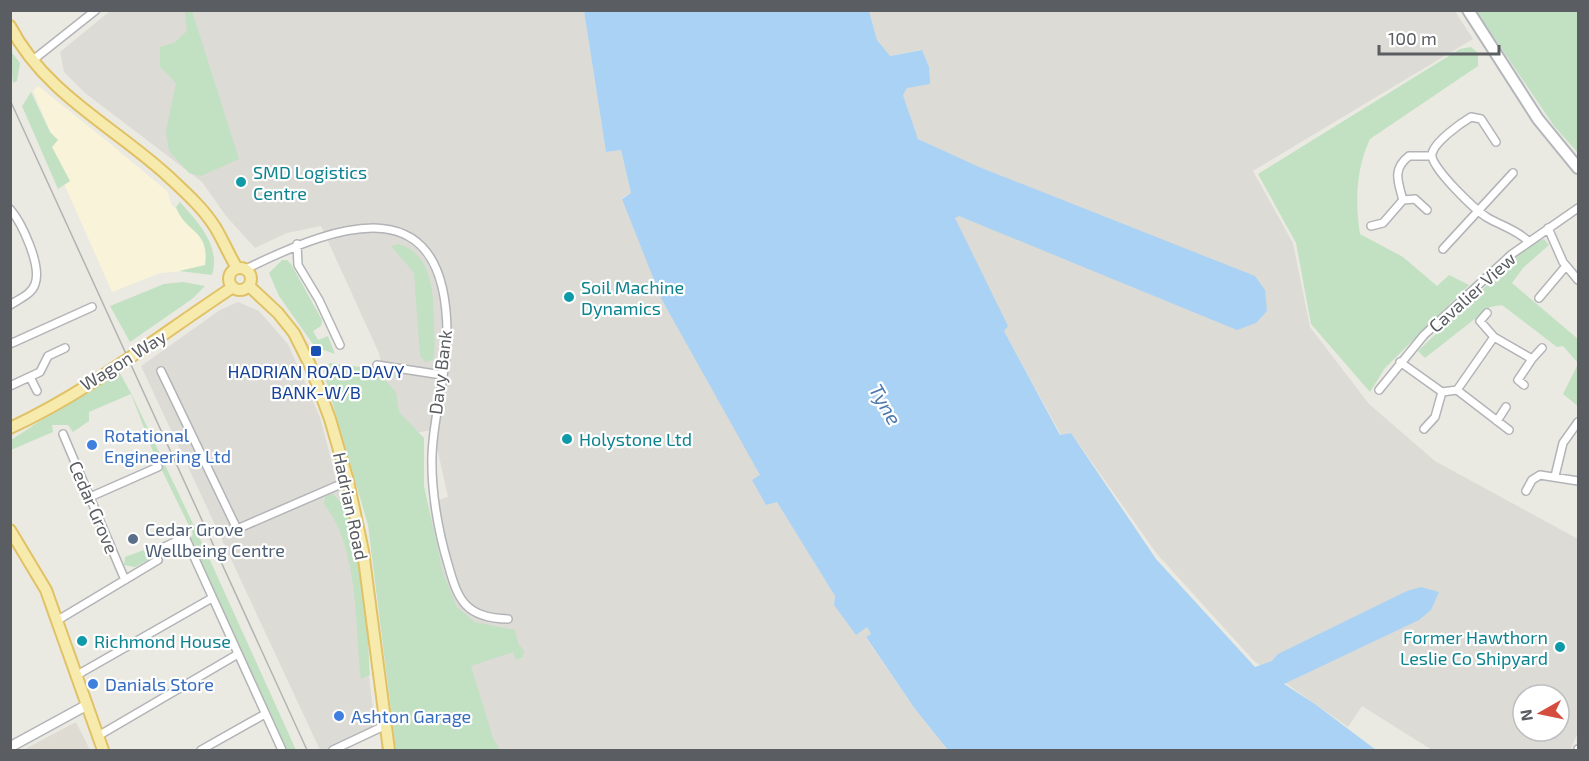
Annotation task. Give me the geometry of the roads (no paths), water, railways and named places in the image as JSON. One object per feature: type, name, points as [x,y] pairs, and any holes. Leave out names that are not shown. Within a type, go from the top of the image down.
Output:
[{"type":"main road","points":[[1468,10],[1538,119],[1578,168]]},
{"type":"main road","points":[[10,26],[33,60],[72,100],[131,145],[180,188],[208,217],[242,268],[251,275],[249,286],[243,290],[233,288],[229,278],[242,268]]},
{"type":"main road","name":"Hadrian Road","points":[[249,286],[279,313],[294,333],[310,365],[330,419],[348,481],[363,551],[384,726],[389,750]]},
{"type":"main road","name":"Wagon Way","points":[[10,428],[45,410],[144,348],[233,288]]},
{"type":"main road","points":[[10,530],[38,573],[58,620],[103,750]]},
{"type":"street","points":[[33,60],[96,10]]},
{"type":"street","points":[[1432,156],[1448,132],[1471,117],[1481,119],[1496,142]]},
{"type":"street","points":[[1403,200],[1396,173],[1399,165],[1409,156],[1432,156]]},
{"type":"street","points":[[1432,156],[1437,169],[1479,211],[1528,241]]},
{"type":"street","points":[[1443,249],[1514,173]]},
{"type":"street","points":[[1371,226],[1383,223],[1403,200],[1415,199],[1427,210]]},
{"type":"street","name":"Cavalier View","points":[[1379,390],[1424,335],[1528,241],[1578,208]]},
{"type":"street","points":[[10,209],[29,243],[37,274],[34,287],[10,305]]},
{"type":"street","name":"Davy Bank","points":[[242,268],[297,244],[359,228],[392,229],[408,236],[432,256],[438,269],[446,308],[447,341],[432,458],[444,553],[455,590],[466,607],[491,619],[508,620]]},
{"type":"street","points":[[1548,228],[1566,266],[1578,280]]},
{"type":"street","points":[[297,244],[298,265],[340,345]]},
{"type":"street","points":[[1539,298],[1566,266]]},
{"type":"street","points":[[10,344],[92,307]]},
{"type":"street","points":[[1487,313],[1480,321],[1494,337],[1532,359]]},
{"type":"street","points":[[322,332],[332,328]]},
{"type":"street","points":[[1457,390],[1494,337]]},
{"type":"street","points":[[10,386],[40,372],[48,356],[65,348]]},
{"type":"street","points":[[1524,385],[1518,380],[1542,348]]},
{"type":"street","points":[[1400,362],[1442,392],[1457,390],[1509,430]]},
{"type":"street","points":[[377,365],[442,375]]},
{"type":"street","points":[[161,371],[237,529],[348,481]]},
{"type":"street","points":[[30,377],[37,391]]},
{"type":"street","points":[[1424,429],[1435,417],[1442,392]]},
{"type":"street","points":[[1497,421],[1506,407]]},
{"type":"street","points":[[1555,476],[1563,443],[1578,422]]},
{"type":"street","name":"Cedar Grove","points":[[63,434],[125,580]]},
{"type":"street","points":[[90,496],[158,466]]},
{"type":"street","points":[[1526,491],[1535,477],[1545,474],[1578,481]]},
{"type":"street","points":[[58,620],[158,560],[154,552],[184,537],[282,750]]},
{"type":"street","points":[[77,675],[212,598]]},
{"type":"street","points":[[98,736],[238,654]]},
{"type":"street","points":[[12,744],[87,705]]},
{"type":"street","points":[[201,750],[265,714]]},
{"type":"street","points":[[333,750],[384,726]]},
{"type":"water","name":"Tyne","points":[[584,11],[869,11],[877,40],[890,56],[922,50],[929,67],[930,84],[907,88],[903,95],[918,139],[979,167],[1255,276],[1265,290],[1267,311],[1256,323],[1237,330],[959,216],[955,218],[1008,326],[1004,331],[1060,435],[1071,433],[1156,559],[1255,667],[1272,661],[1278,654],[1407,591],[1421,587],[1439,592],[1431,610],[1419,620],[1284,684],[1315,704],[1376,750],[948,750],[915,709],[866,637],[871,634],[867,627],[856,635],[834,605],[835,596],[777,502],[766,505],[752,480],[760,475],[662,300],[622,199],[631,193],[621,150],[606,152]]},
{"type":"tram line","points":[[10,100],[307,750]]},
{"type":"place","name":"SMD Logistics Centre","points":[[241,182]]},
{"type":"place","name":"Soil Machine Dynamics","points":[[569,297]]},
{"type":"place","name":"HADRIAN ROAD-DAVY BANK-W/B","points":[[316,351]]},
{"type":"place","name":"Holystone Ltd","points":[[567,439]]},
{"type":"place","name":"Rotational Engineering Ltd","points":[[92,445]]},
{"type":"place","name":"Cedar Grove Wellbeing Centre","points":[[133,539]]},
{"type":"place","name":"Richmond House","points":[[82,641]]},
{"type":"place","name":"Former Hawthorn Leslie Co Shipyard","points":[[1560,647]]},
{"type":"place","name":"Danials Store","points":[[93,684]]},
{"type":"place","name":"Ashton Garage","points":[[339,716]]}]
